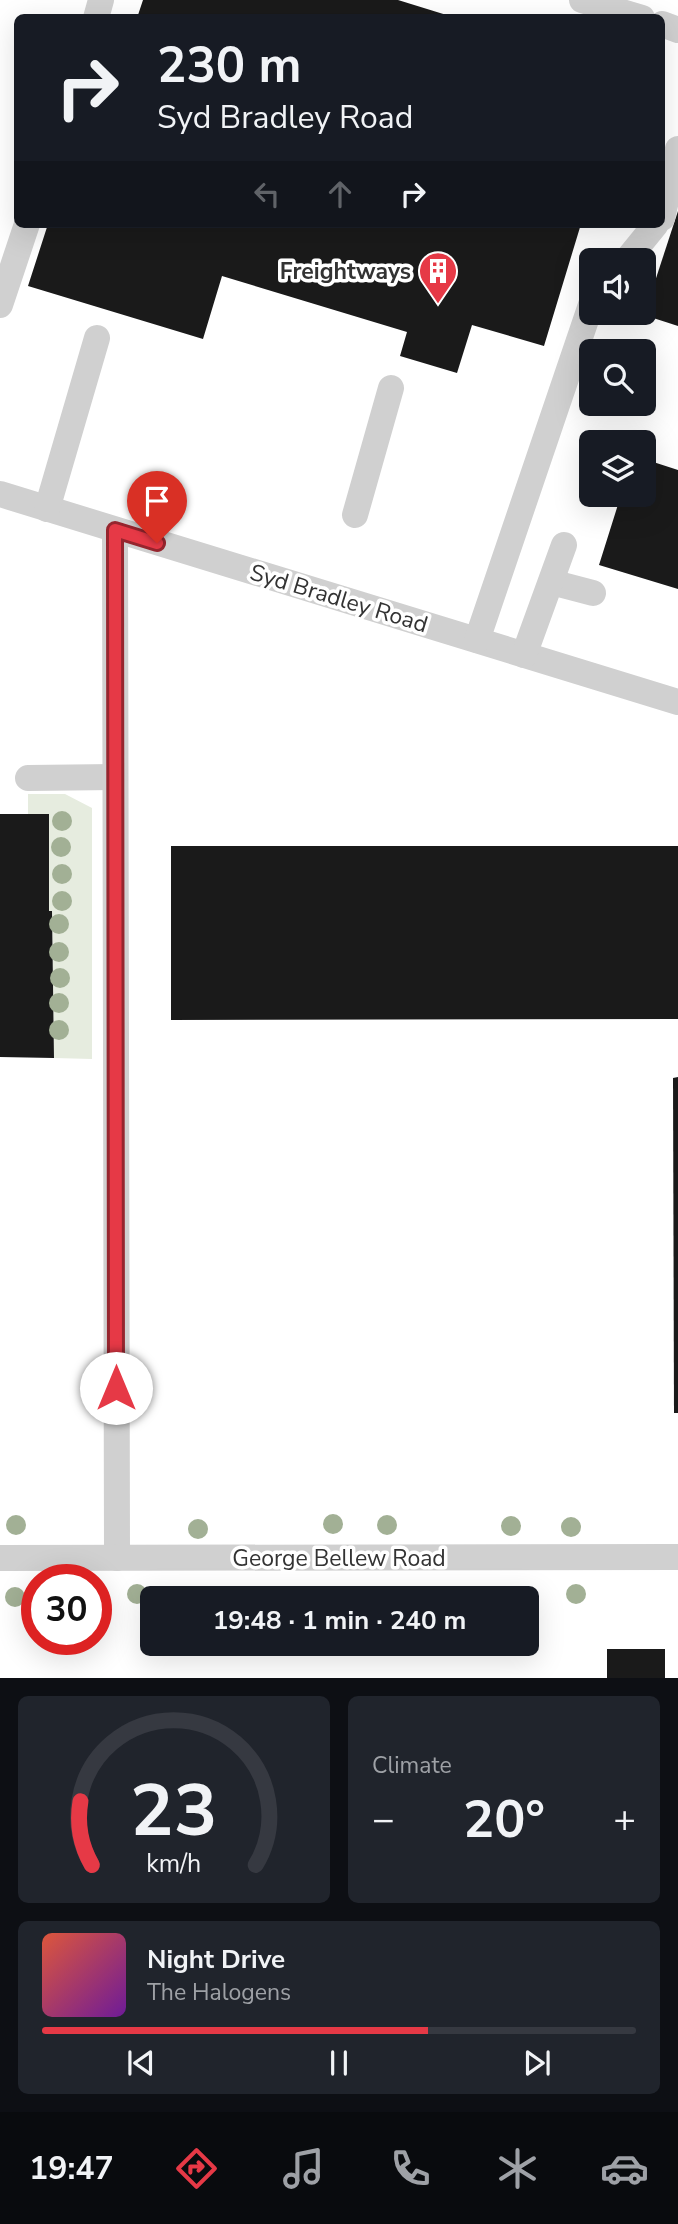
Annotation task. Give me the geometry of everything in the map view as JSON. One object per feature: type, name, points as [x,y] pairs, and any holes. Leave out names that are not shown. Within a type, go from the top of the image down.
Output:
[{"type":"street","points":[[582,0],[629,14]]},
{"type":"street","points":[[665,205],[678,149]]},
{"type":"street","points":[[0,305],[26,228]]},
{"type":"street","points":[[637,248],[653,228]]},
{"type":"street","points":[[477,640],[584,325]]},
{"type":"street","points":[[47,509],[97,338]]},
{"type":"street","points":[[355,515],[391,388]]},
{"type":"street","name":"Syd Bradley Road","points":[[0,494],[678,702]]},
{"type":"street","points":[[115,530],[117,1558]]},
{"type":"street","points":[[524,655],[564,545]]},
{"type":"street","points":[[551,582],[593,593]]},
{"type":"street","points":[[28,778],[116,777]]},
{"type":"street","name":"George Bellew Road","points":[[0,1558],[678,1557]]},
{"type":"shaded area","points":[[28,794],[65,794],[92,808],[92,1059],[54,1058],[49,815],[28,814]]},
{"type":"building","points":[[143,0],[398,0],[443,14],[138,14]]},
{"type":"building","points":[[678,211],[678,326],[656,319],[656,278]]},
{"type":"building","name":"Freightways","points":[[47,228],[580,228],[544,346],[472,325],[457,373],[400,356],[407,332],[222,276],[203,339],[28,286]]},
{"type":"building","points":[[656,463],[678,470],[678,589],[599,565],[617,507],[656,507]]},
{"type":"building","points":[[0,814],[49,814],[54,1058],[0,1057]]},
{"type":"building","points":[[171,846],[678,846],[678,1019],[171,1020]]},
{"type":"building","points":[[678,1077],[678,1413],[674,1413],[673,1078]]},
{"type":"building","points":[[607,1649],[665,1649],[665,1678],[607,1678]]},
{"type":"place","name":"Freightways","points":[[438,305]]},
{"type":"route","points":[[116,1388],[115,530],[157,543]]}]
